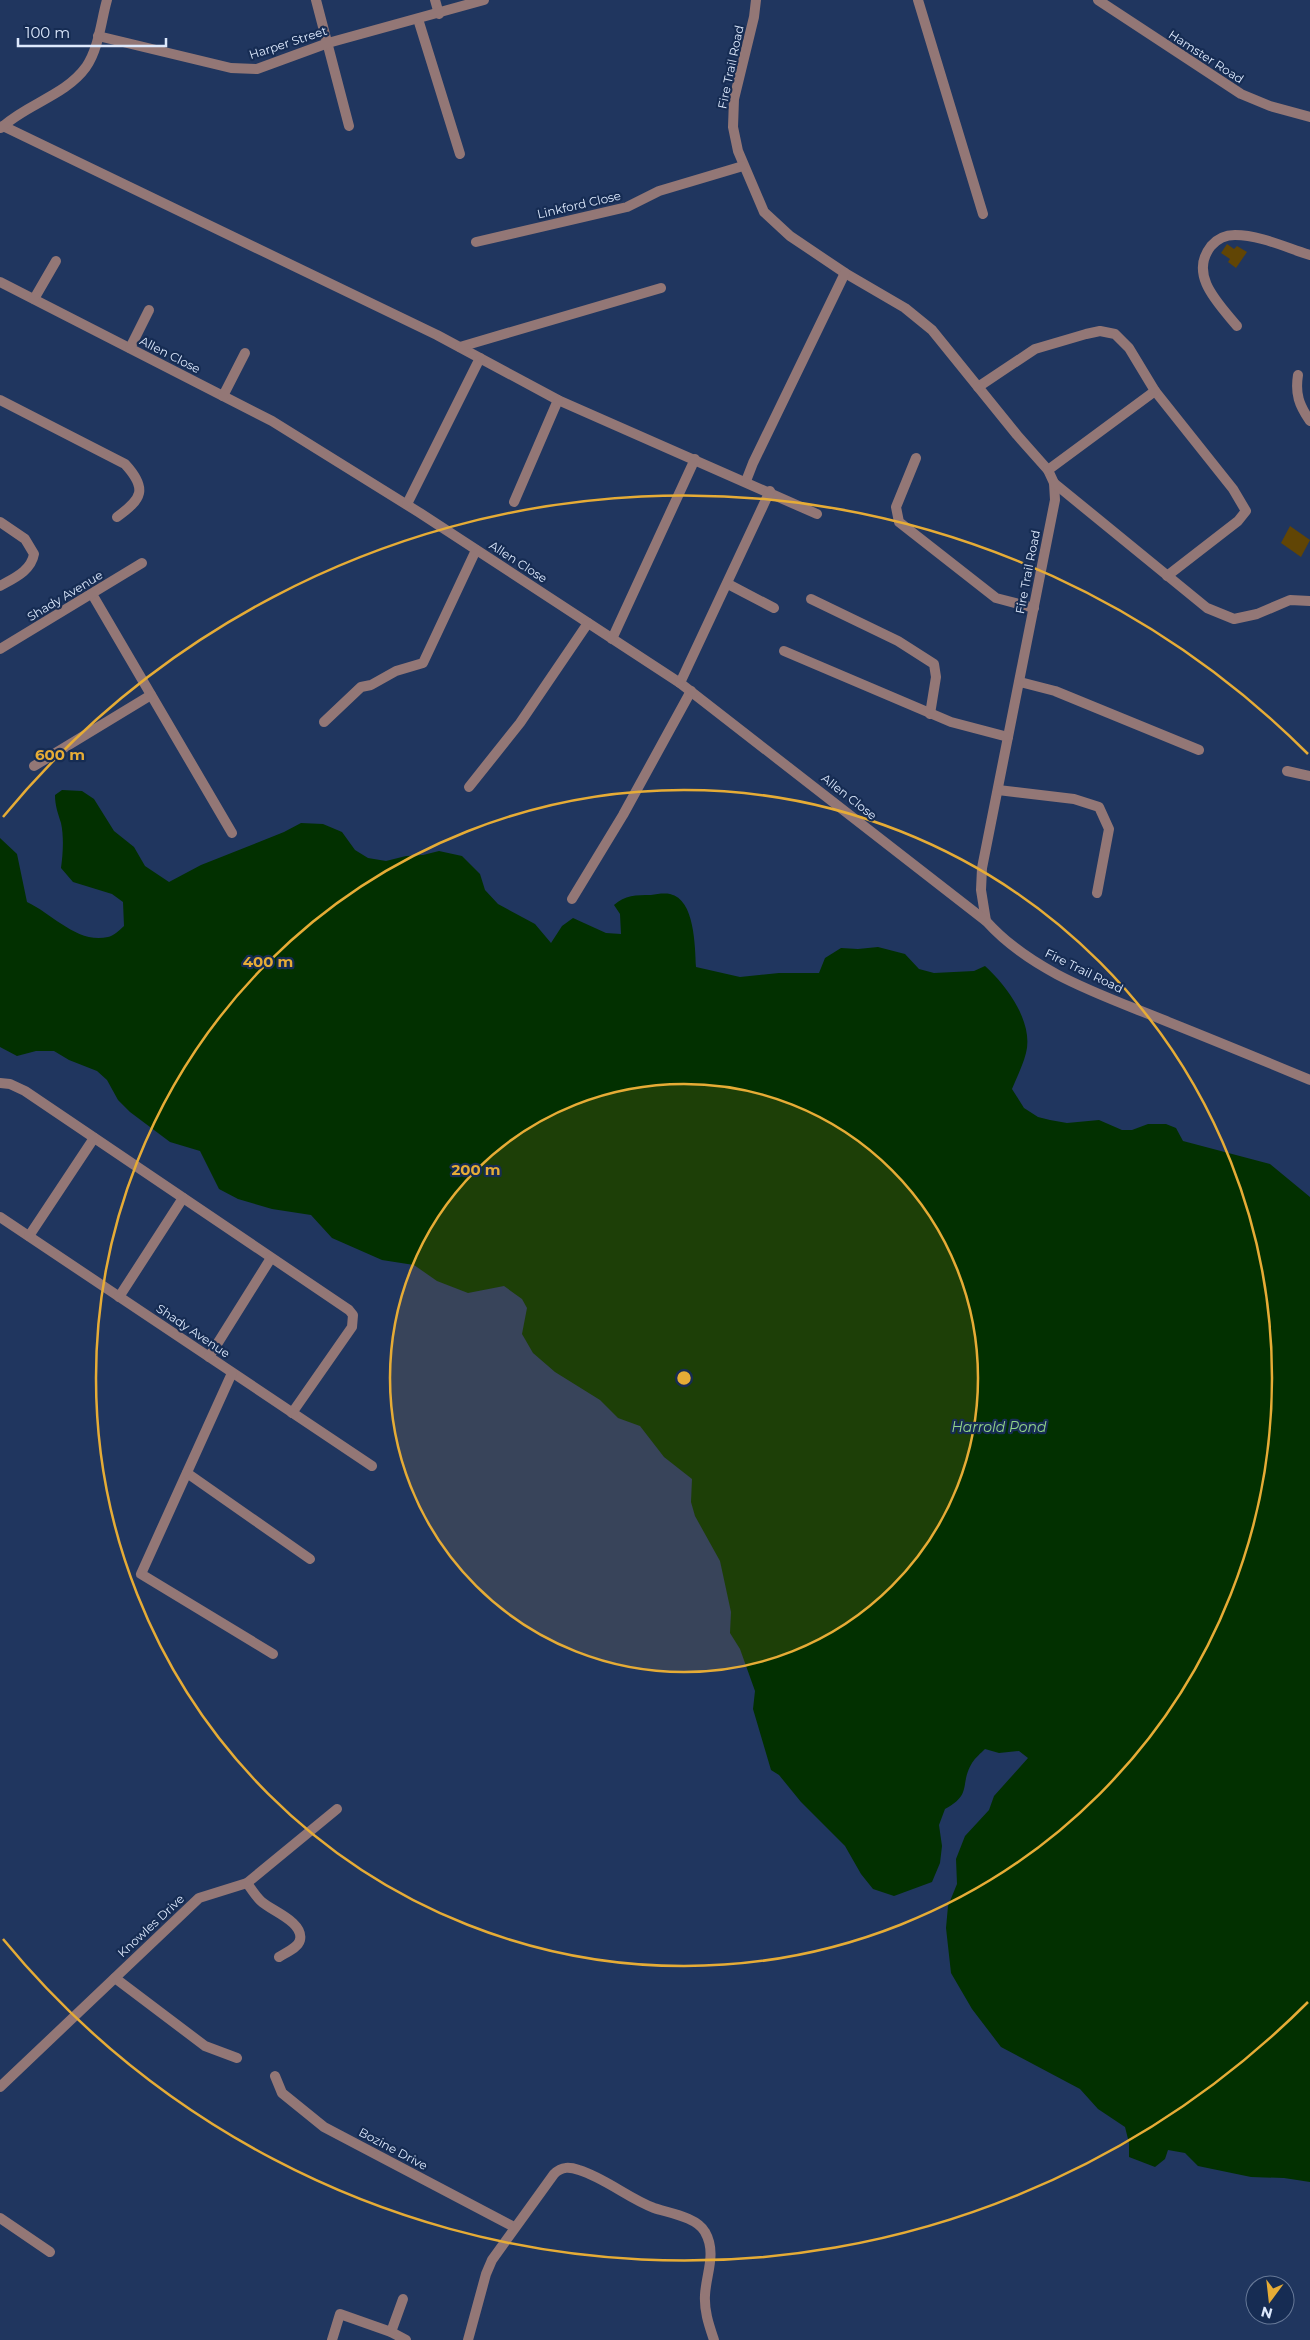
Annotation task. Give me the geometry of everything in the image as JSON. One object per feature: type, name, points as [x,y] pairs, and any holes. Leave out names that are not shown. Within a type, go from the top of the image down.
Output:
[{"type":"street","points":[[2,127],[72,81],[86,66],[98,36],[108,0]]},
{"type":"street","points":[[316,0],[350,126]]},
{"type":"street","points":[[435,0],[438,14]]},
{"type":"street","name":"Harper Street","points":[[98,36],[245,70],[257,69],[328,43],[484,0]]},
{"type":"street","name":"Fire Trail Road","points":[[756,0],[734,107],[734,136],[743,166],[764,212],[790,236],[845,273],[920,318],[1048,470],[1054,483],[1055,500],[982,868],[981,890],[986,921],[1000,937],[1048,970],[1087,989],[1310,1080]]},
{"type":"street","points":[[918,0],[983,214]]},
{"type":"street","name":"Hamster Road","points":[[1098,0],[1241,94],[1270,106],[1310,117]]},
{"type":"street","points":[[418,19],[460,154]]},
{"type":"street","points":[[2,127],[460,347],[558,400],[770,491],[817,514]]},
{"type":"street","name":"Linkford Close","points":[[476,242],[627,207],[659,191],[743,166]]},
{"type":"street","points":[[1236,326],[1204,282],[1205,259],[1214,242],[1228,236],[1245,236],[1310,255]]},
{"type":"street","points":[[34,299],[56,261]]},
{"type":"street","points":[[746,481],[845,273]]},
{"type":"street","name":"Allen Close","points":[[0,282],[272,421],[407,504],[680,683],[986,921]]},
{"type":"street","points":[[460,347],[661,288]]},
{"type":"street","points":[[130,348],[148,310]]},
{"type":"street","points":[[978,387],[1036,350],[1100,331],[1115,334],[1129,348],[1155,391],[1233,489],[1246,511],[1238,521],[1168,576]]},
{"type":"street","points":[[223,396],[245,353]]},
{"type":"street","points":[[407,504],[480,358]]},
{"type":"street","points":[[1298,375],[1296,389],[1298,403],[1310,422]]},
{"type":"street","points":[[1048,470],[1109,427],[1155,391]]},
{"type":"street","points":[[0,400],[125,464],[138,482],[140,492],[137,502],[116,517]]},
{"type":"street","points":[[514,502],[558,400]]},
{"type":"street","points":[[916,458],[896,507],[900,522],[996,598],[1034,608]]},
{"type":"street","points":[[612,639],[695,459]]},
{"type":"street","points":[[1054,483],[1207,608],[1234,619],[1257,614],[1290,600],[1310,601]]},
{"type":"street","points":[[680,683],[770,491]]},
{"type":"street","points":[[0,522],[25,539],[34,554],[30,566],[0,586]]},
{"type":"street","points":[[324,722],[361,687],[371,685],[396,671],[423,663],[476,550]]},
{"type":"street","name":"Shady Avenue","points":[[0,649],[142,563]]},
{"type":"street","points":[[728,584],[774,608]]},
{"type":"street","points":[[92,594],[232,833]]},
{"type":"street","points":[[810,599],[898,641],[934,664],[936,677],[930,714]]},
{"type":"street","points":[[469,787],[520,723],[588,623]]},
{"type":"street","points":[[784,651],[930,714],[951,722],[1008,737]]},
{"type":"street","points":[[1020,682],[1056,691],[1200,750]]},
{"type":"street","points":[[572,900],[623,815],[691,691]]},
{"type":"street","points":[[34,766],[152,695]]},
{"type":"street","points":[[1287,771],[1310,776]]},
{"type":"street","points":[[998,790],[1074,799],[1099,807],[1109,829],[1097,893]]},
{"type":"street","points":[[0,1083],[10,1084],[25,1091],[349,1310],[353,1315],[352,1327],[292,1413]]},
{"type":"street","points":[[29,1236],[94,1138]]},
{"type":"street","points":[[119,1296],[183,1198]]},
{"type":"street","name":"Shady Avenue","points":[[0,1217],[372,1466]]},
{"type":"street","points":[[209,1357],[271,1258]]},
{"type":"street","points":[[232,1373],[141,1574],[273,1654]]},
{"type":"street","points":[[187,1473],[310,1560]]},
{"type":"street","name":"Knowles Drive","points":[[0,2087],[199,1898],[247,1883],[337,1809]]},
{"type":"street","points":[[247,1883],[263,1902],[291,1921],[300,1934],[300,1941],[296,1946],[279,1958]]},
{"type":"street","points":[[115,1978],[205,2046],[237,2058]]},
{"type":"street","name":"Bozine Drive","points":[[275,2076],[282,2093],[324,2127],[514,2227]]},
{"type":"street","points":[[468,2340],[488,2268],[514,2227],[554,2174],[560,2169],[567,2168],[580,2170],[648,2206],[693,2222],[705,2232],[709,2243],[711,2260],[705,2294],[706,2318],[714,2340]]},
{"type":"street","points":[[0,2218],[50,2252]]},
{"type":"street","points":[[391,2332],[402,2300]]},
{"type":"street","points":[[332,2340],[340,2314],[391,2332],[406,2340]]},
{"type":"shaded area","points":[[1227,244],[1234,249],[1237,246],[1247,252],[1236,268],[1228,262],[1230,259],[1221,253]]},
{"type":"shaded area","points":[[1290,526],[1310,540],[1301,557],[1281,543]]},
{"type":"water","name":"Harrold Pond","points":[[62,790],[82,791],[94,799],[114,831],[134,847],[145,866],[169,882],[201,865],[284,832],[301,823],[323,824],[342,832],[355,850],[368,858],[386,861],[439,851],[462,856],[480,874],[485,890],[498,904],[535,924],[551,943],[562,926],[573,918],[606,933],[621,934],[620,914],[614,905],[622,899],[631,896],[670,894],[678,898],[689,914],[694,936],[696,967],[740,977],[779,973],[819,973],[825,958],[841,948],[878,947],[905,954],[919,969],[934,973],[974,971],[985,966],[1009,994],[1022,1017],[1026,1029],[1026,1053],[1012,1089],[1024,1108],[1038,1117],[1050,1120],[1067,1123],[1099,1120],[1122,1130],[1132,1130],[1148,1124],[1166,1124],[1176,1128],[1183,1141],[1270,1164],[1310,1197],[1310,2182],[1284,2178],[1251,2177],[1198,2166],[1185,2153],[1168,2150],[1165,2159],[1155,2167],[1129,2157],[1129,2143],[1125,2127],[1098,2109],[1080,2089],[1001,2047],[972,2009],[951,1973],[946,1928],[948,1906],[957,1884],[956,1859],[965,1836],[989,1810],[994,1796],[1028,1758],[1019,1751],[999,1753],[985,1749],[972,1763],[959,1799],[945,1809],[939,1825],[942,1846],[940,1863],[932,1882],[894,1896],[873,1889],[861,1874],[845,1846],[801,1802],[779,1775],[771,1770],[753,1709],[755,1691],[740,1649],[730,1633],[731,1612],[720,1561],[695,1516],[691,1502],[692,1479],[664,1457],[640,1426],[618,1418],[600,1400],[555,1372],[533,1353],[522,1334],[527,1308],[522,1299],[504,1286],[468,1293],[437,1281],[414,1265],[382,1260],[332,1238],[311,1215],[272,1209],[238,1199],[219,1189],[200,1151],[170,1142],[130,1112],[118,1100],[107,1080],[97,1071],[69,1060],[54,1051],[36,1051],[17,1056],[0,1047],[0,838],[17,854],[27,902],[66,927],[86,936],[108,937],[124,926],[123,902],[112,894],[73,882],[61,868],[63,834],[55,795]]}]
